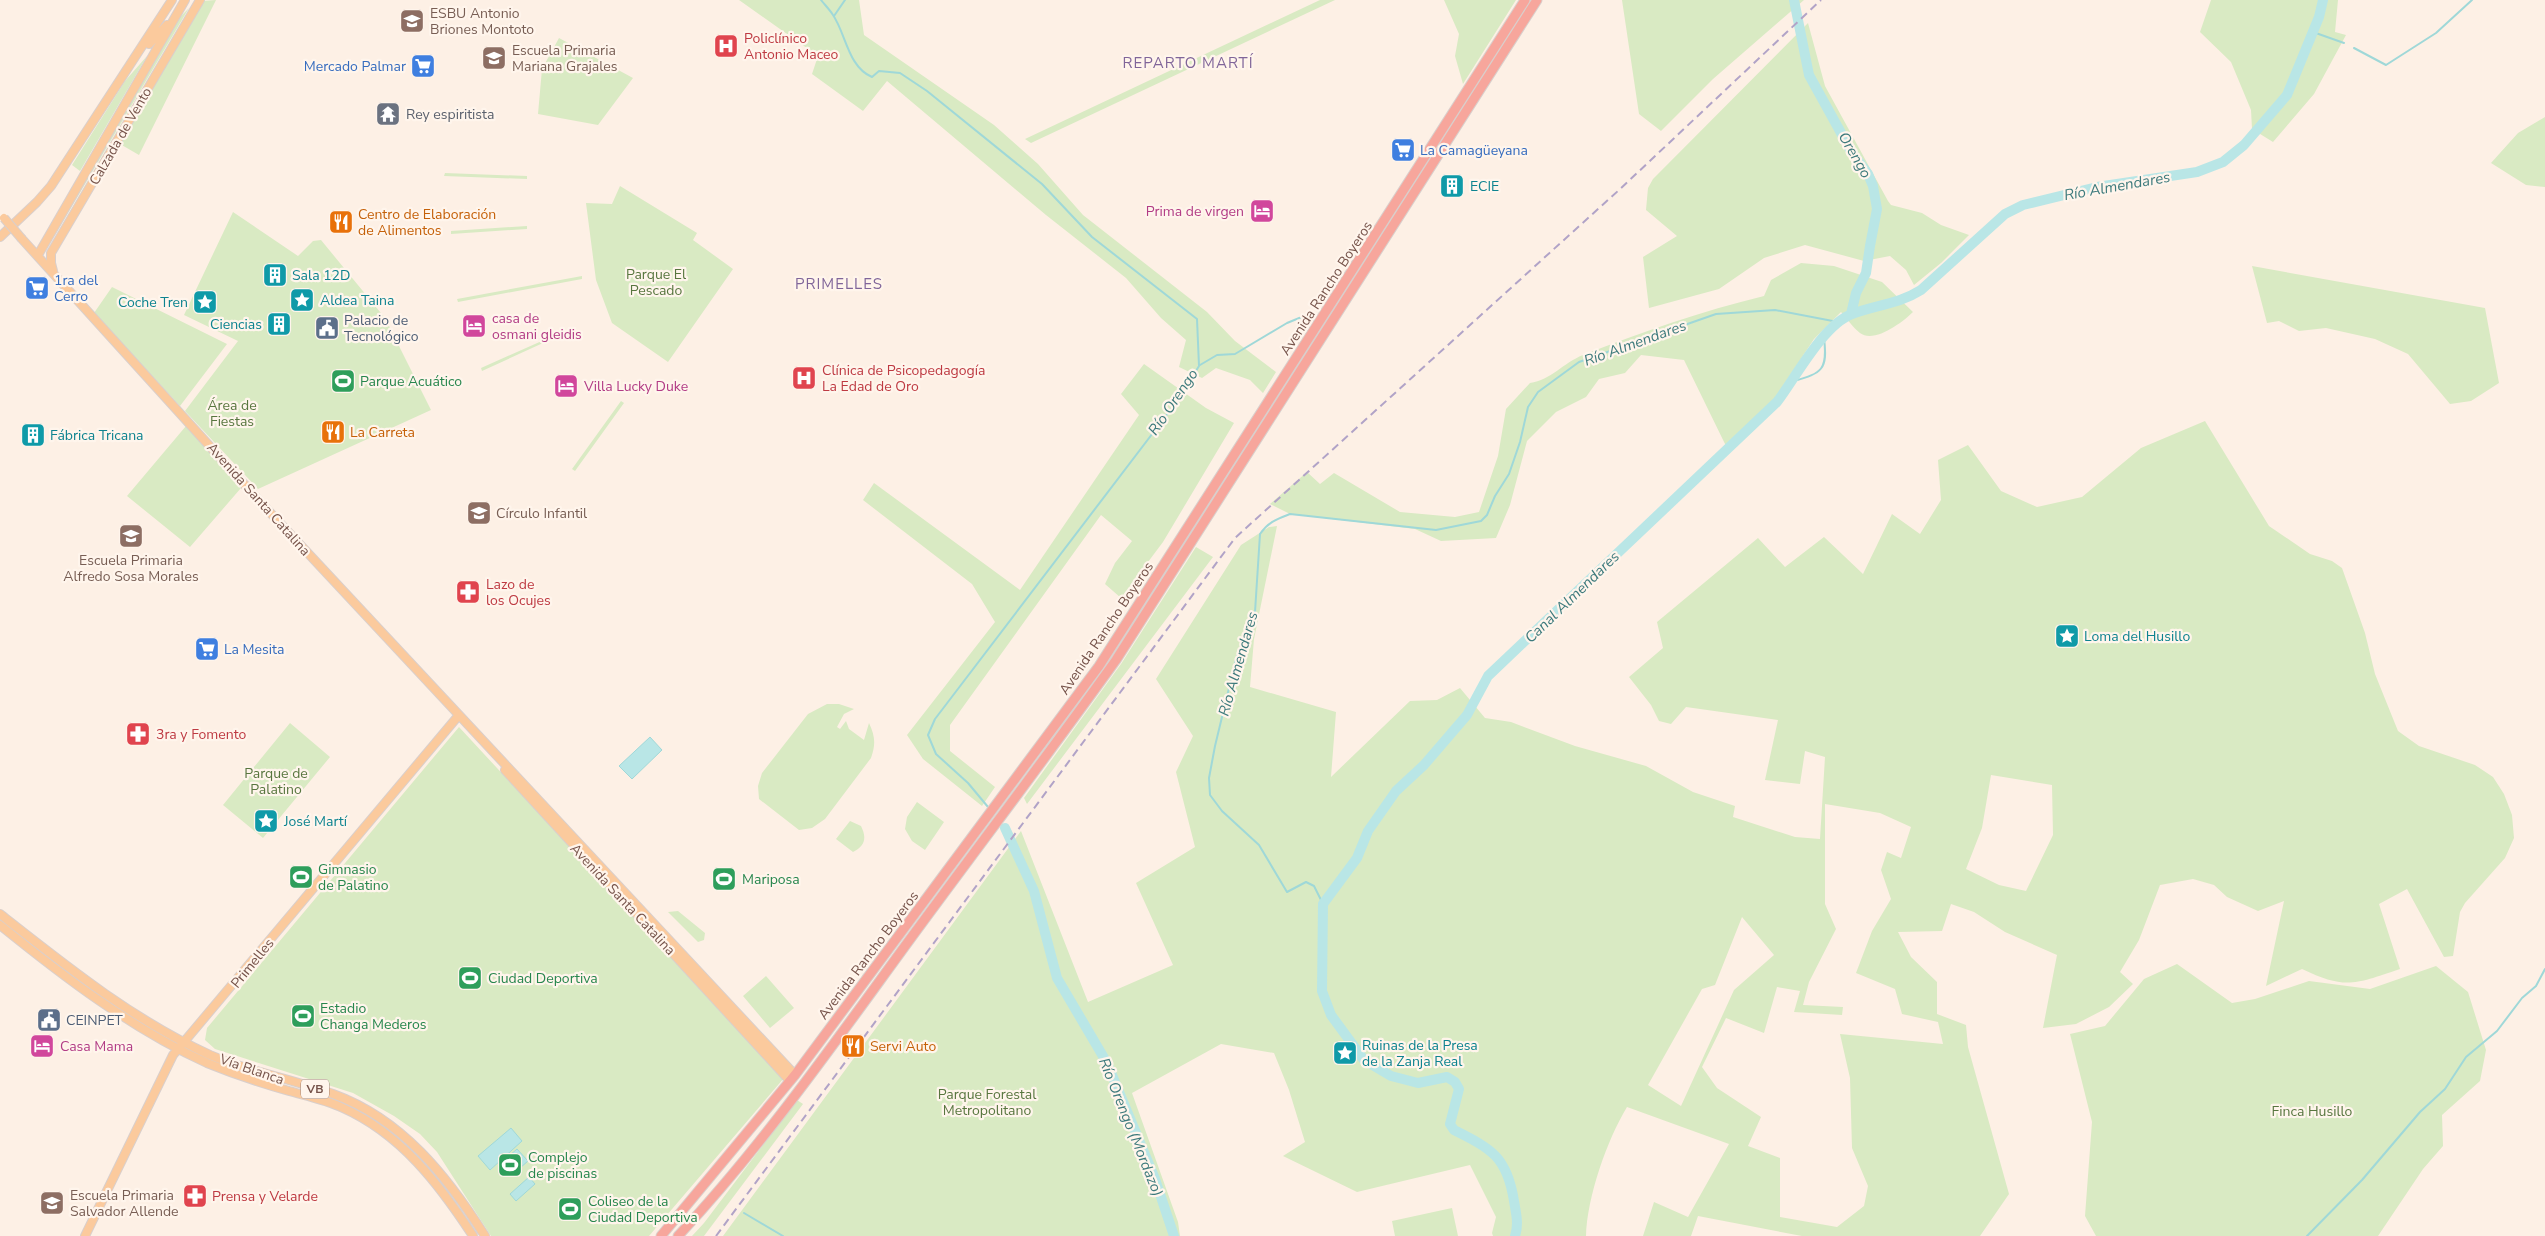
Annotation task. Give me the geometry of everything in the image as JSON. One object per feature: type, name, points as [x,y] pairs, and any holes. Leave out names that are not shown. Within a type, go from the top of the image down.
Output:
[{"type":"highway","name":"Avenida Rancho Boyeros","points":[[661,1236],[791,1080],[1099,666],[1525,0]]},
{"type":"highway","name":"Avenida Rancho Boyeros","points":[[678,1236],[702,1210],[819,1063],[1006,812],[1116,660],[1538,0]]},
{"type":"highway","points":[[788,1103],[797,1089],[791,1080],[819,1063]]},
{"type":"main road","name":"Calzada de Vento","points":[[0,237],[51,186],[172,0]]},
{"type":"main road","name":"Calzada de Vento","points":[[38,255],[186,0]]},
{"type":"main road","points":[[123,76],[154,38],[195,0]]},
{"type":"main road","name":"Calzada de Vento","points":[[52,253],[200,0]]},
{"type":"main road","name":"Avenida Santa Catalina","points":[[2,216],[263,505],[458,716],[471,726],[791,1080]]},
{"type":"main road","points":[[38,255],[43,256],[52,253],[51,263],[55,275]]},
{"type":"main road","name":"Primelles","points":[[85,1236],[178,1048],[458,716]]},
{"type":"main road","name":"Vía Blanca","points":[[0,914],[100,990],[185,1042],[211,1055],[262,1074],[332,1093],[378,1116],[431,1160],[463,1202],[485,1236]]},
{"type":"main road","name":"Vía Blanca","points":[[0,925],[89,992],[178,1048],[247,1078],[343,1108],[366,1120],[423,1167],[452,1204],[473,1236]]},
{"type":"green space","points":[[216,0],[139,155],[120,144],[203,1]]},
{"type":"green space","points":[[739,0],[859,0],[864,35],[994,125],[1038,164],[1083,215],[1207,312],[1235,341],[1276,372],[1263,393],[1250,380],[1216,368],[1202,378],[1179,367],[1186,340],[1161,318],[1126,278],[1046,215],[887,81],[863,111],[812,74],[818,56]]},
{"type":"green space","points":[[1320,0],[1335,0],[1031,143],[1025,139]]},
{"type":"green space","points":[[1444,0],[1516,0],[1463,84],[1455,56],[1459,34]]},
{"type":"green space","points":[[1622,0],[1804,0],[1713,79],[1661,131],[1639,114]]},
{"type":"green space","points":[[2211,0],[2338,0],[2335,32],[2346,35],[2314,94],[2273,142],[2252,129],[2251,110],[2231,62],[2200,32]]},
{"type":"green space","points":[[189,8],[55,235],[51,239],[178,19]]},
{"type":"green space","points":[[1808,23],[1825,86],[1891,205],[1922,213],[1941,225],[1969,235],[1941,263],[1914,285],[1906,270],[1890,256],[1864,261],[1805,245],[1764,258],[1719,289],[1649,308],[1643,257],[1677,236],[1646,210],[1648,188],[1653,179]]},
{"type":"green space","points":[[559,38],[633,78],[598,125],[538,114],[542,69]]},
{"type":"green space","points":[[147,56],[80,171],[72,165],[125,81]]},
{"type":"green space","points":[[2545,117],[2545,187],[2526,185],[2491,163],[2518,133]]},
{"type":"green space","points":[[445,173],[527,176],[527,179],[444,176]]},
{"type":"green space","name":"Parque El Pescado","points":[[620,186],[697,233],[693,240],[733,269],[668,362],[612,323],[596,280],[586,203],[612,204]]},
{"type":"green space","name":"Área de Fiestas","points":[[233,212],[298,256],[313,241],[321,240],[385,318],[431,410],[258,489],[185,411],[238,341],[184,315]]},
{"type":"green space","points":[[527,226],[527,229],[451,234],[451,231]]},
{"type":"green space","points":[[1801,263],[1834,266],[1882,282],[1913,312],[1896,326],[1880,334],[1866,336],[1854,328],[1841,312],[1814,339],[1771,404],[1726,446],[1684,360],[1641,355],[1625,373],[1599,379],[1586,397],[1556,412],[1527,441],[1510,505],[1496,538],[1441,541],[1415,529],[1290,514],[1270,504],[1307,472],[1320,484],[1334,473],[1400,512],[1455,517],[1479,512],[1498,456],[1506,409],[1530,383],[1551,375],[1576,358],[1627,338],[1695,315],[1764,296],[1771,280]]},
{"type":"green space","points":[[2252,266],[2485,308],[2499,383],[2471,401],[2450,404],[2408,354],[2375,339],[2326,328],[2299,331],[2279,321],[2267,323]]},
{"type":"green space","points":[[582,276],[582,279],[458,302],[457,299]]},
{"type":"green space","points":[[112,287],[227,344],[180,406],[94,313]]},
{"type":"green space","points":[[553,336],[554,338],[482,371],[481,368]]},
{"type":"green space","points":[[1144,364],[1206,408],[1234,423],[1163,542],[1121,598],[1105,584],[1115,563],[1132,541],[1101,515],[950,725],[950,751],[995,787],[982,806],[923,759],[907,735],[995,622],[972,584],[863,500],[874,483],[1020,590],[1139,415],[1121,394]]},
{"type":"green space","points":[[621,401],[624,403],[575,471],[572,469]]},
{"type":"green space","name":"Parque Forestal Metropolitano","points":[[2205,421],[2269,526],[2310,554],[2332,561],[2342,568],[2365,633],[2375,674],[2398,731],[2419,746],[2475,765],[2493,777],[2504,794],[2512,815],[2514,838],[2505,858],[2465,903],[2460,912],[2453,956],[2444,957],[2407,889],[2379,904],[2400,969],[2361,981],[2340,982],[2330,980],[2302,969],[2266,986],[2284,901],[2258,911],[2227,897],[2214,885],[2193,879],[2160,885],[2139,940],[2120,972],[2133,984],[2109,1007],[2076,1024],[2043,1028],[2057,955],[2005,932],[1974,912],[1951,904],[1942,931],[1898,932],[1911,957],[1937,982],[1937,1014],[1966,1025],[1968,1047],[2009,1194],[1980,1236],[1802,1236],[1698,1216],[1691,1236],[1643,1236],[1654,1202],[1688,1217],[1729,1144],[1627,1107],[1612,1136],[1599,1169],[1590,1204],[1586,1236],[1493,1236],[1496,1217],[1470,1165],[1357,1192],[1283,1156],[1305,1142],[1289,1090],[1274,1053],[1221,1044],[1132,1093],[1178,1222],[1180,1236],[723,1236],[1021,831],[1088,1002],[1173,965],[1136,883],[1195,847],[1176,772],[1193,736],[1156,679],[1241,545],[1269,527],[1277,526],[1254,639],[1250,687],[1336,712],[1331,777],[1410,701],[1437,700],[1460,688],[1485,718],[1511,722],[1575,746],[1646,766],[1693,792],[1735,806],[1733,817],[1795,837],[1820,839],[1825,757],[1805,751],[1800,784],[1765,780],[1778,720],[1686,707],[1671,724],[1659,721],[1651,705],[1629,677],[1663,648],[1657,622],[1758,538],[1785,567],[1824,537],[1863,574],[1892,514],[1920,534],[1941,500],[1938,460],[1968,445],[2001,491],[2037,507],[2082,497],[2141,448]],"holes":[[[1991,775],[2052,785],[2053,835],[2026,891],[1999,885],[1966,869],[1982,828]],[[1825,804],[1880,813],[1911,827],[1901,858],[1887,852],[1881,870],[1891,899],[1872,931],[1856,973],[1895,989],[1902,1014],[1938,1022],[1943,1044],[1840,1034],[1850,1078],[1852,1148],[1868,1186],[1864,1206],[1837,1227],[1780,1217],[1780,1158],[1748,1146],[1761,1117],[1717,1088],[1702,1067],[1726,1018],[1764,1033],[1777,987],[1800,991],[1794,1012],[1842,1015],[1843,1007],[1803,1005],[1809,982],[1836,929],[1825,904]],[[1742,917],[1774,955],[1734,990],[1681,1106],[1648,1085],[1702,989],[1715,985]]]},
{"type":"green space","points":[[186,426],[241,488],[190,547],[127,496]]},
{"type":"green space","points":[[1196,547],[1213,557],[1027,804],[1024,798],[1121,664]]},
{"type":"green space","points":[[827,704],[839,704],[854,709],[844,714],[837,727],[840,729],[846,721],[849,729],[864,740],[869,723],[874,736],[874,748],[871,758],[825,819],[812,828],[799,830],[759,799],[758,786],[762,773],[808,714]]},
{"type":"green space","name":"Parque de Palatino","points":[[290,723],[330,757],[263,838],[223,805]]},
{"type":"green space","name":"Ciudad Deportiva","points":[[459,727],[784,1078],[649,1236],[491,1236],[437,1152],[420,1134],[394,1116],[353,1093],[215,1049],[205,1040],[207,1028]]},
{"type":"green space","points":[[917,802],[944,822],[925,850],[912,841],[905,829],[907,817]]},
{"type":"green space","points":[[850,821],[861,826],[864,834],[864,841],[853,852],[836,839]]},
{"type":"green space","points":[[678,911],[705,933],[704,940],[698,942],[668,912]]},
{"type":"green space","name":"Finca Husillo","points":[[2177,964],[2232,1003],[2255,999],[2309,981],[2370,989],[2436,966],[2468,992],[2486,1050],[2480,1081],[2442,1115],[2443,1146],[2423,1169],[2378,1236],[2096,1236],[2085,1216],[2092,1122],[2070,1034],[2105,1026],[2144,979]]},
{"type":"green space","points":[[766,976],[794,1008],[770,1028],[743,996]]},
{"type":"green space","points":[[797,1100],[803,1104],[704,1236],[692,1236],[704,1223]]},
{"type":"green space","points":[[1452,1208],[1458,1236],[1395,1236],[1392,1221]]},
{"type":"water","points":[[650,737],[662,750],[632,779],[619,766]]},
{"type":"water","points":[[511,1128],[522,1141],[490,1170],[478,1156]]},
{"type":"water","points":[[517,1149],[528,1161],[512,1175],[501,1163]]},
{"type":"water","points":[[529,1177],[535,1184],[516,1201],[510,1194]]},
{"type":"waterway","name":"Río Orengo","points":[[821,0],[833,15],[848,49],[864,72],[872,77],[879,71],[900,73],[927,91],[1042,184],[1092,237],[1197,319],[1199,366],[1178,400],[935,719],[928,735],[936,754],[968,783],[988,807]]},
{"type":"waterway","name":"Río Orengo","points":[[834,16],[845,0]]},
{"type":"waterway","name":"Orengo","points":[[1794,0],[1809,75],[1851,151],[1868,174],[1873,186],[1877,209],[1866,273],[1856,293],[1851,314]]},
{"type":"waterway","name":"Canal Almendares","points":[[1515,1236],[1517,1223],[1514,1201],[1511,1186],[1502,1164],[1488,1149],[1454,1130],[1450,1124],[1459,1089],[1455,1082],[1447,1077],[1418,1083],[1391,1076],[1364,1060],[1331,1015],[1322,991],[1323,904],[1357,858],[1368,831],[1396,791],[1424,765],[1467,715],[1488,676],[1777,402],[1821,340],[1841,320],[1852,314],[1913,295],[1921,290],[2005,214],[2023,205],[2097,187],[2197,172],[2223,162],[2244,145],[2287,95],[2319,17],[2323,0]]},
{"type":"waterway","points":[[2354,48],[2386,65],[2436,33],[2472,0]]},
{"type":"waterway","points":[[2313,32],[2344,43]]},
{"type":"waterway","name":"Río Almendares","points":[[1323,904],[1314,886],[1306,882],[1287,892],[1259,845],[1222,811],[1210,795],[1209,778],[1215,746],[1236,659],[1255,612],[1260,534],[1263,530],[1273,521],[1290,514],[1436,530],[1481,521],[1487,515],[1495,496],[1509,474],[1520,442],[1528,407],[1538,392],[1579,362],[1716,314],[1775,310],[1838,322]]},
{"type":"waterway","points":[[1200,365],[1217,355],[1235,354],[1287,323],[1309,314]]},
{"type":"waterway","points":[[1794,381],[1817,372],[1824,364],[1824,338]]},
{"type":"waterway","name":"Río Orengo (Mordazo)","points":[[1005,828],[1034,891],[1057,978],[1107,1063],[1155,1179],[1174,1236]]},
{"type":"waterway","points":[[2307,1236],[2362,1180],[2420,1112],[2445,1089],[2466,1057],[2497,1031],[2522,998],[2536,986],[2545,969]]},
{"type":"waterway","points":[[744,1213],[783,1236]]},
{"type":"railway","points":[[716,1236],[1235,538],[1619,190],[1821,0]]},
{"type":"place","name":"ESBU Antonio Briones Montoto","points":[[412,21]]},
{"type":"place","name":"Policlínico Antonio Maceo","points":[[726,46]]},
{"type":"place","name":"Escuela Primaria Mariana Grajales","points":[[494,58]]},
{"type":"place","name":"Mercado Palmar","points":[[423,66]]},
{"type":"place","name":"Rey espiritista","points":[[388,114]]},
{"type":"place","name":"La Camagüeyana","points":[[1403,150]]},
{"type":"place","name":"ECIE","points":[[1452,186]]},
{"type":"place","name":"Prima de virgen","points":[[1262,211]]},
{"type":"place","name":"Centro de Elaboración de Alimentos","points":[[341,222]]},
{"type":"place","name":"Sala 12D","points":[[275,275]]},
{"type":"place","name":"1ra del Cerro","points":[[37,288]]},
{"type":"place","name":"Aldea Taina","points":[[302,300]]},
{"type":"place","name":"Coche Tren","points":[[205,302]]},
{"type":"place","name":"Ciencias","points":[[279,324]]},
{"type":"place","name":"casa de osmani gleidis","points":[[474,326]]},
{"type":"place","name":"Palacio de Tecnológico","points":[[327,328]]},
{"type":"place","name":"Clínica de Psicopedagogía La Edad de Oro","points":[[804,378]]},
{"type":"place","name":"Parque Acuático","points":[[343,381]]},
{"type":"place","name":"Villa Lucky Duke","points":[[566,386]]},
{"type":"place","name":"La Carreta","points":[[333,432]]},
{"type":"place","name":"Fábrica Tricana","points":[[33,435]]},
{"type":"place","name":"Círculo Infantil","points":[[479,513]]},
{"type":"place","name":"Escuela Primaria Alfredo Sosa Morales","points":[[131,536]]},
{"type":"place","name":"Lazo de los Ocujes","points":[[468,592]]},
{"type":"place","name":"Loma del Husillo","points":[[2067,636]]},
{"type":"place","name":"La Mesita","points":[[207,649]]},
{"type":"place","name":"3ra y Fomento","points":[[138,734]]},
{"type":"place","name":"José Martí","points":[[266,821]]},
{"type":"place","name":"Gimnasio de Palatino","points":[[301,877]]},
{"type":"place","name":"Mariposa","points":[[724,879]]},
{"type":"place","name":"Ciudad Deportiva","points":[[470,978]]},
{"type":"place","name":"Estadio Changa Mederos","points":[[303,1016]]},
{"type":"place","name":"CEINPET","points":[[49,1020]]},
{"type":"place","name":"Casa Mama","points":[[42,1046]]},
{"type":"place","name":"Servi Auto","points":[[853,1046]]},
{"type":"place","name":"Ruinas de la Presa de la Zanja Real","points":[[1345,1053]]},
{"type":"place","name":"Complejo de piscinas","points":[[510,1165]]},
{"type":"place","name":"Prensa y Velarde","points":[[195,1196]]},
{"type":"place","name":"Escuela Primaria Salvador Allende","points":[[52,1203]]},
{"type":"place","name":"Coliseo de la Ciudad Deportiva","points":[[570,1209]]},
{"type":"district","name":"REPARTO MARTÍ","points":[[1188,63]]},
{"type":"district","name":"PRIMELLES","points":[[839,284]]}]
